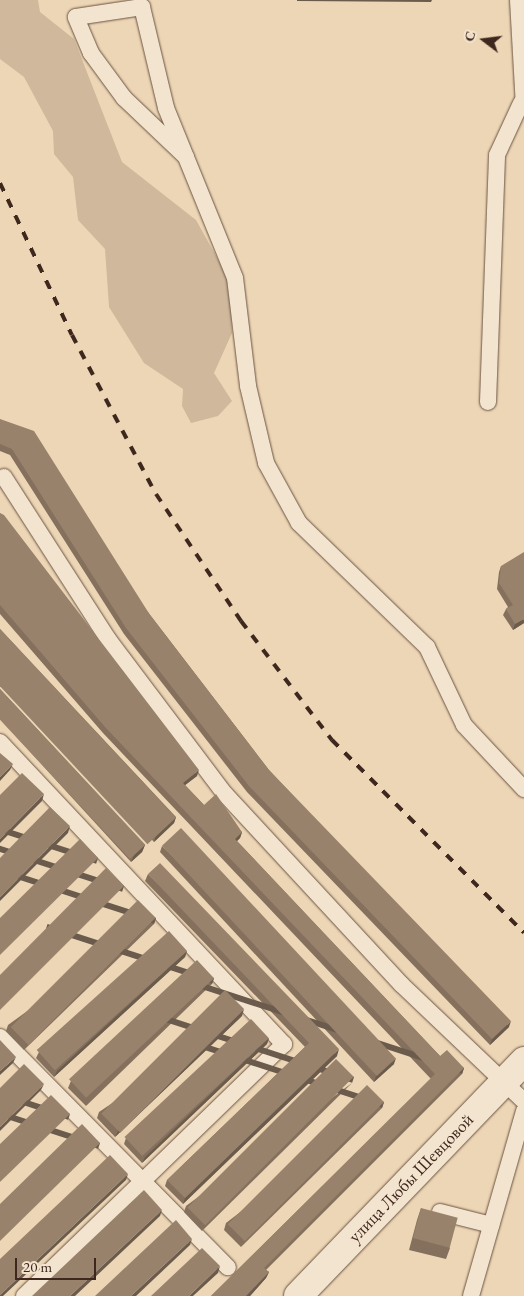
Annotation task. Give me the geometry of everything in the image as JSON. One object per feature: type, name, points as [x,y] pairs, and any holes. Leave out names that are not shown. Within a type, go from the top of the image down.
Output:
[{"type":"street","name":"улица Любы Шевцовой","points":[[298,1296],[524,1061]]},
{"type":"lane","points":[[488,402],[497,155],[522,106],[518,0]]},
{"type":"lane","points":[[186,158],[124,98],[91,53],[76,16],[142,7],[166,108],[235,278],[248,386],[266,462],[299,523],[427,647],[464,725],[524,788]]},
{"type":"lane","points":[[4,477],[108,639],[225,794],[402,985],[524,1101]]},
{"type":"lane","points":[[0,742],[284,1044],[24,1296]]},
{"type":"lane","points":[[0,1037],[228,1267]]},
{"type":"lane","points":[[471,1296],[524,1112]]},
{"type":"lane","points":[[440,1212],[492,1225]]},
{"type":"shaded area","points":[[0,0],[38,0],[40,12],[74,39],[122,162],[196,220],[230,281],[232,333],[214,373],[232,401],[218,416],[191,423],[182,406],[183,389],[144,363],[109,307],[105,249],[78,220],[73,177],[54,154],[53,131],[24,77],[0,59]]},
{"type":"building","points":[[0,419],[34,431],[150,615],[269,770],[511,1021],[492,1039],[249,786],[126,628],[12,449],[0,444]]},
{"type":"building","points":[[0,513],[4,515],[199,770],[183,783],[204,805],[216,794],[242,832],[235,839],[440,1056],[447,1050],[464,1068],[264,1268],[269,1272],[246,1296],[211,1296],[435,1074],[105,727],[0,605]]},
{"type":"building","points":[[524,552],[524,619],[515,624],[506,609],[513,605],[499,583],[501,566]]},
{"type":"building","points":[[0,629],[176,818],[147,844],[0,686]]},
{"type":"building","points":[[0,689],[145,845],[130,859],[0,720]]},
{"type":"building","points":[[0,753],[13,764],[0,777]]},
{"type":"building","points":[[22,773],[44,794],[0,839],[0,795]]},
{"type":"building","points":[[50,807],[70,826],[0,897],[0,858]]},
{"type":"building","points":[[181,828],[396,1058],[377,1076],[162,846]]},
{"type":"building","points":[[80,839],[98,858],[0,955],[0,918]]},
{"type":"building","points":[[160,863],[339,1049],[185,1198],[167,1180],[309,1043],[148,874]]},
{"type":"building","points":[[106,868],[124,886],[0,1010],[0,975]]},
{"type":"building","points":[[138,900],[156,918],[28,1045],[11,1027]]},
{"type":"building","points":[[169,931],[187,951],[55,1070],[37,1050]]},
{"type":"building","points":[[197,960],[214,978],[86,1098],[69,1079]]},
{"type":"building","points":[[225,990],[244,1009],[120,1133],[101,1114]]},
{"type":"building","points":[[251,1019],[269,1038],[142,1156],[124,1137]]},
{"type":"building","points":[[0,1040],[16,1057],[0,1071]]},
{"type":"building","points":[[336,1059],[354,1077],[205,1225],[188,1207]]},
{"type":"building","points":[[24,1064],[44,1084],[0,1127],[0,1088]]},
{"type":"building","points":[[367,1085],[384,1102],[245,1241],[228,1224]]},
{"type":"building","points":[[51,1095],[70,1114],[0,1182],[0,1144]]},
{"type":"building","points":[[82,1124],[100,1143],[0,1241],[0,1204]]},
{"type":"building","points":[[110,1155],[128,1174],[0,1295],[0,1259]]},
{"type":"building","points":[[144,1190],[162,1210],[70,1296],[32,1296]]},
{"type":"building","points":[[421,1208],[458,1218],[450,1248],[413,1238]]},
{"type":"building","points":[[176,1220],[192,1239],[131,1296],[95,1296]]},
{"type":"building","points":[[202,1248],[220,1266],[189,1296],[151,1296]]},
{"type":"railway","points":[[0,183],[72,335],[156,494],[241,621],[332,740],[524,933]]}]
